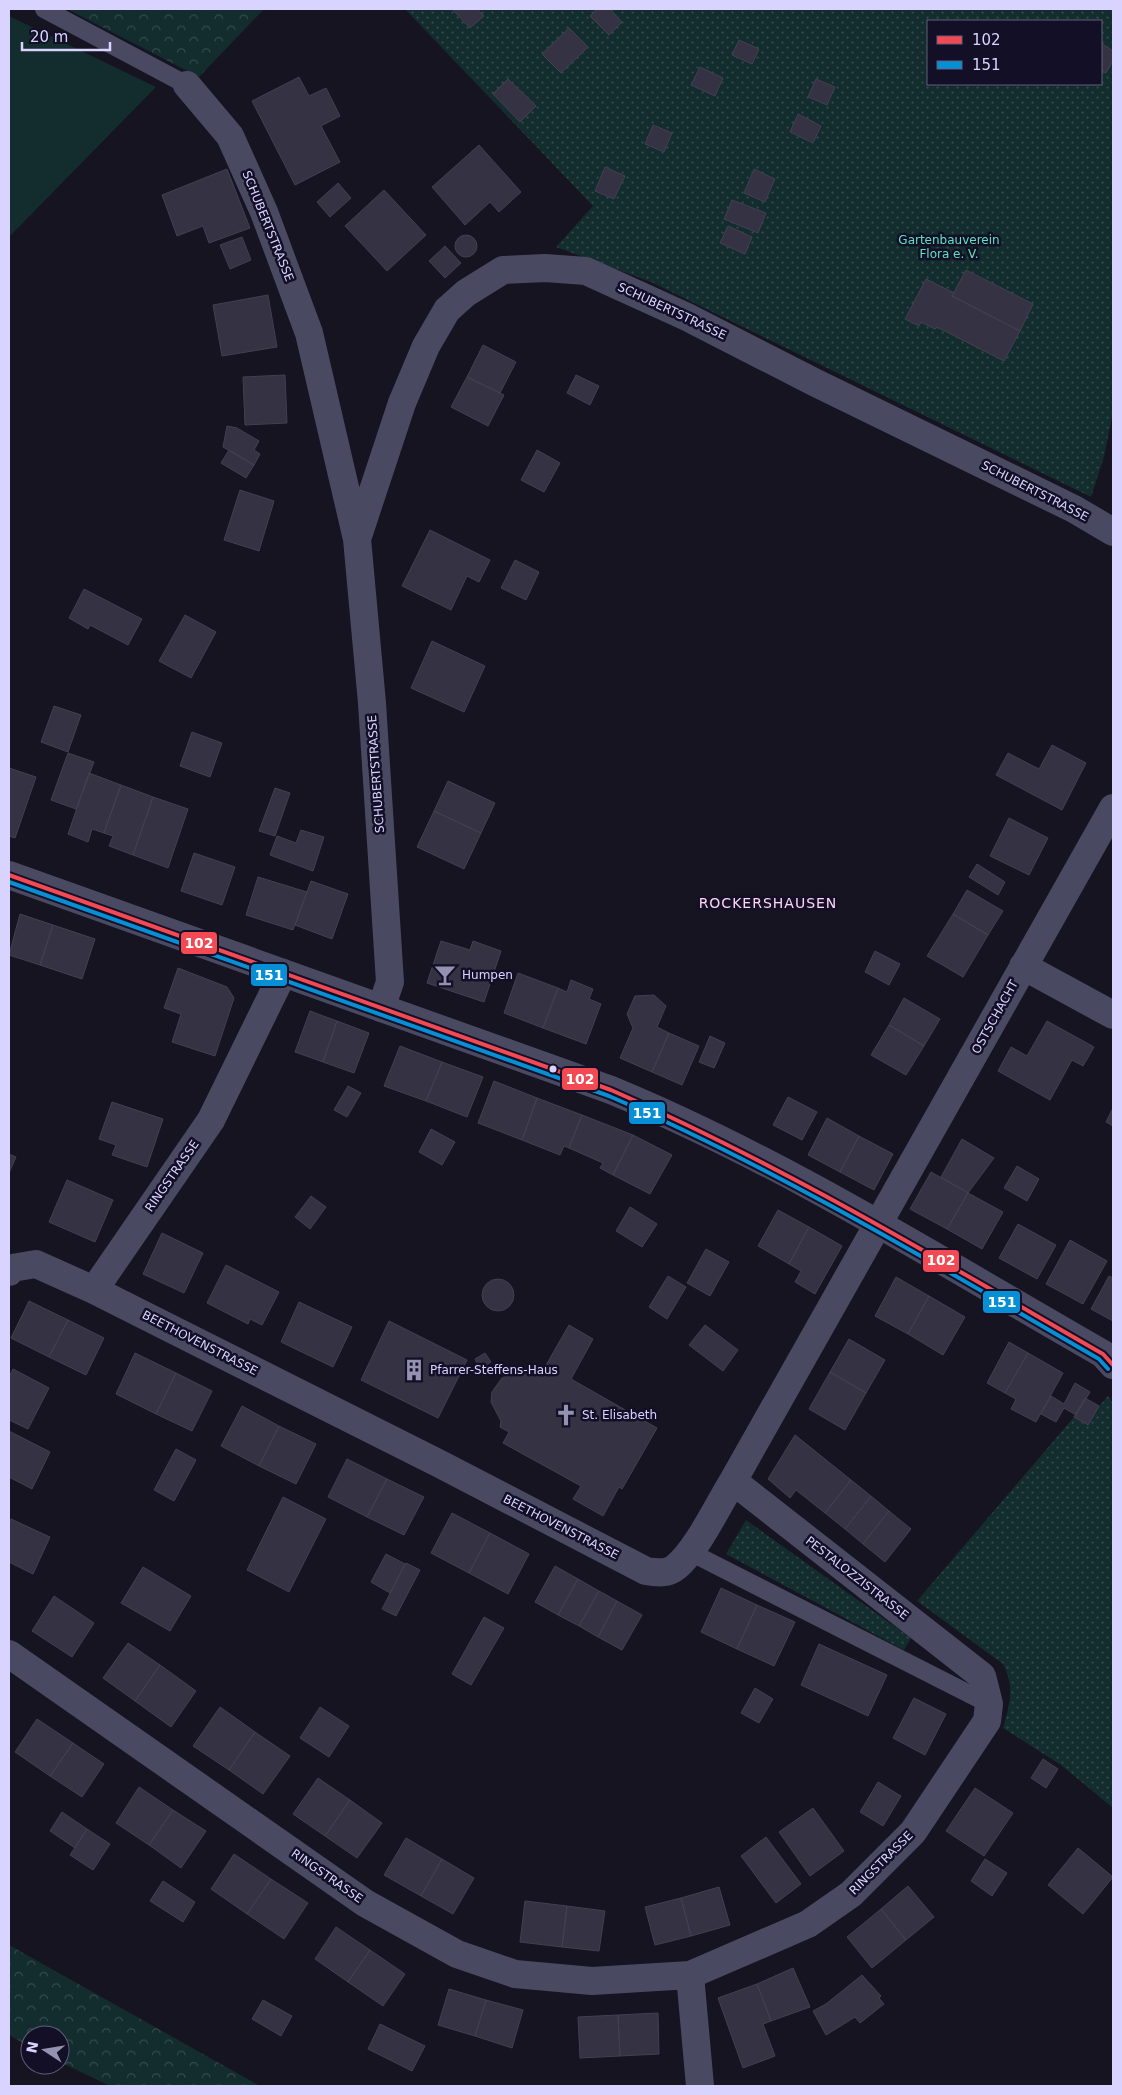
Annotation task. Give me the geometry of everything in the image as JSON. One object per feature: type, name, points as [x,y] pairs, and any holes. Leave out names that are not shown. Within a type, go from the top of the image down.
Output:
[{"type":"street","name":"SCHUBERTSTRASSE","points":[[188,85],[230,136],[264,212],[309,333],[357,539],[372,703],[390,982],[381,1008]]},
{"type":"street","name":"SCHUBERTSTRASSE","points":[[357,539],[402,403],[426,346],[447,310],[466,293],[503,270],[545,268],[586,271],[687,317],[814,382],[1074,509],[1113,532]]},
{"type":"street","name":"OSTSCHACHT","points":[[879,1226],[1113,808]]},
{"type":"street","points":[[9,875],[611,1090],[676,1117],[879,1226],[1103,1354],[1113,1365]]},
{"type":"street","points":[[1024,966],[1113,1014]]},
{"type":"street","name":"RINGSTRASSE","points":[[94,1290],[211,1120],[284,973]]},
{"type":"street","name":"BEETHOVENSTRASSE","points":[[94,1290],[440,1464],[646,1571],[661,1573],[676,1568],[690,1552],[733,1481],[879,1226]]},
{"type":"street","points":[[9,1272],[12,1268],[36,1264],[94,1290]]},
{"type":"street","name":"PESTALOZZISTRASSE","points":[[733,1481],[982,1676]]},
{"type":"street","name":"RINGSTRASSE","points":[[9,1654],[365,1903],[457,1954],[515,1974],[592,1981],[690,1975],[808,1924],[851,1894],[913,1832],[987,1721],[989,1704],[982,1676]]},
{"type":"street","points":[[690,1975],[700,2086]]},
{"type":"lane","name":"SCHUBERTSTRASSE","points":[[44,9],[188,85]]},
{"type":"lane","points":[[690,1552],[989,1704]]},
{"type":"green space","points":[[67,9],[264,9],[199,77]]},
{"type":"green space","name":"Gartenbauverein Flora e. V.","points":[[405,9],[1113,9],[1113,412],[1104,457],[1091,497],[651,282],[556,247],[593,206]]},
{"type":"green space","points":[[9,16],[156,87],[9,237]]},
{"type":"green space","points":[[1108,1396],[1113,1403],[1113,1808],[1061,1765],[1003,1728],[1008,1711],[1010,1688],[1007,1672],[1003,1664],[917,1601],[1074,1417],[1099,1406]]},
{"type":"green space","points":[[746,1520],[911,1638],[904,1650],[726,1554]]},
{"type":"green space","points":[[9,1945],[260,2086],[110,2086],[70,2067],[70,2025],[20,2025],[20,2041],[9,2035]]},
{"type":"building","points":[[452,9],[477,9],[484,16],[470,28]]},
{"type":"building","points":[[597,9],[610,9],[622,22],[609,35],[590,16]]},
{"type":"building","points":[[569,28],[588,47],[561,73],[542,54]]},
{"type":"building","points":[[739,40],[759,49],[752,64],[732,55]]},
{"type":"building","points":[[1102,44],[1113,51],[1113,61],[1106,73],[1102,71]]},
{"type":"building","points":[[700,67],[723,78],[715,96],[691,85]]},
{"type":"building","points":[[299,77],[309,96],[326,88],[340,116],[321,126],[340,162],[295,185],[252,101]]},
{"type":"building","points":[[508,79],[536,106],[520,122],[493,94]]},
{"type":"building","points":[[816,79],[835,87],[827,105],[808,97]]},
{"type":"building","points":[[798,114],[821,126],[813,143],[790,132]]},
{"type":"building","points":[[653,125],[672,133],[664,152],[645,144]]},
{"type":"building","points":[[479,145],[521,192],[499,212],[490,202],[465,225],[432,187]]},
{"type":"building","points":[[605,167],[625,176],[614,199],[595,191]]},
{"type":"building","points":[[227,169],[250,228],[209,243],[203,226],[177,236],[162,195]]},
{"type":"building","points":[[754,169],[775,179],[765,202],[744,193]]},
{"type":"building","points":[[338,183],[351,198],[330,217],[317,202]]},
{"type":"building","points":[[384,190],[426,235],[387,271],[345,226]]},
{"type":"building","points":[[732,200],[766,213],[758,233],[724,219]]},
{"type":"building","points":[[728,226],[752,237],[745,254],[720,243]]},
{"type":"building","points":[[466,235],[474,238],[477,246],[474,254],[466,257],[458,254],[455,246],[458,238]]},
{"type":"building","points":[[242,237],[251,260],[230,269],[220,245]]},
{"type":"building","points":[[445,246],[461,263],[445,278],[429,261]]},
{"type":"building","points":[[966,270],[1033,304],[1020,331],[952,296]]},
{"type":"building","points":[[926,279],[954,293],[952,296],[1020,331],[1004,361],[937,327],[935,329],[921,322],[919,326],[905,319]]},
{"type":"building","points":[[268,295],[277,347],[222,356],[213,305]]},
{"type":"building","points":[[483,345],[516,362],[500,393],[467,377]]},
{"type":"building","points":[[285,375],[287,423],[245,425],[243,377]]},
{"type":"building","points":[[576,375],[599,386],[590,405],[567,393]]},
{"type":"building","points":[[467,377],[504,395],[488,426],[451,407]]},
{"type":"building","points":[[227,426],[237,428],[259,441],[254,450],[260,454],[254,465],[223,447]]},
{"type":"building","points":[[229,450],[254,465],[246,478],[221,463]]},
{"type":"building","points":[[537,450],[560,463],[544,492],[521,480]]},
{"type":"building","points":[[240,490],[274,501],[259,551],[224,540]]},
{"type":"building","points":[[430,530],[490,560],[479,582],[467,576],[451,610],[402,586]]},
{"type":"building","points":[[515,560],[539,572],[526,600],[501,588]]},
{"type":"building","points":[[84,589],[142,619],[128,645],[90,625],[88,629],[69,618]]},
{"type":"building","points":[[185,615],[216,632],[191,678],[159,661]]},
{"type":"building","points":[[432,641],[485,666],[464,712],[411,688]]},
{"type":"building","points":[[54,706],[81,715],[68,752],[41,742]]},
{"type":"building","points":[[192,732],[222,743],[210,777],[180,766]]},
{"type":"building","points":[[1052,745],[1086,763],[1062,810],[996,775],[1008,753],[1039,769]]},
{"type":"building","points":[[68,753],[94,762],[76,809],[51,800]]},
{"type":"building","points":[[9,768],[36,777],[15,838],[9,836]]},
{"type":"building","points":[[89,773],[121,785],[104,833],[92,829],[88,842],[68,834]]},
{"type":"building","points":[[448,781],[495,803],[481,833],[434,811]]},
{"type":"building","points":[[121,785],[153,797],[133,855],[109,846],[113,836],[104,833]]},
{"type":"building","points":[[275,788],[290,793],[275,836],[259,831]]},
{"type":"building","points":[[153,797],[188,809],[168,868],[133,855]]},
{"type":"building","points":[[434,811],[481,833],[464,869],[417,847]]},
{"type":"building","points":[[1009,818],[1048,838],[1029,875],[990,856]]},
{"type":"building","points":[[301,830],[324,837],[313,871],[270,855],[277,836],[296,843]]},
{"type":"building","points":[[194,853],[235,867],[222,905],[181,891]]},
{"type":"building","points":[[977,864],[1005,882],[998,895],[969,877]]},
{"type":"building","points":[[258,877],[307,892],[293,930],[246,915]]},
{"type":"building","points":[[311,881],[348,894],[332,939],[295,925]]},
{"type":"building","points":[[967,890],[1003,911],[988,935],[953,914]]},
{"type":"building","points":[[20,914],[53,925],[40,965],[9,955]]},
{"type":"building","points":[[953,914],[988,935],[963,977],[927,956]]},
{"type":"building","points":[[53,925],[95,939],[82,979],[40,965]]},
{"type":"building","points":[[441,941],[470,950],[473,941],[501,951],[484,1002],[427,983]]},
{"type":"building","points":[[875,951],[900,964],[889,985],[865,972]]},
{"type":"building","points":[[178,968],[227,987],[234,998],[215,1056],[172,1042],[181,1014],[164,1008]]},
{"type":"building","points":[[518,973],[558,988],[543,1028],[504,1013]]},
{"type":"building","points":[[571,980],[593,989],[589,999],[601,1004],[586,1044],[543,1028],[558,988],[567,992]]},
{"type":"building","points":[[654,995],[666,1006],[657,1027],[669,1033],[652,1072],[620,1058],[633,1028],[627,1014],[635,996]]},
{"type":"building","points":[[904,998],[940,1019],[924,1046],[889,1025]]},
{"type":"building","points":[[310,1011],[337,1021],[323,1062],[295,1052]]},
{"type":"building","points":[[337,1021],[369,1033],[354,1073],[323,1062]]},
{"type":"building","points":[[1047,1021],[1094,1047],[1083,1066],[1072,1060],[1050,1100],[998,1071],[1011,1047],[1027,1056]]},
{"type":"building","points":[[889,1025],[924,1046],[906,1075],[871,1055]]},
{"type":"building","points":[[669,1033],[699,1046],[682,1085],[652,1072]]},
{"type":"building","points":[[710,1036],[725,1043],[714,1068],[699,1062]]},
{"type":"building","points":[[400,1046],[442,1062],[426,1101],[384,1086]]},
{"type":"building","points":[[442,1062],[483,1077],[467,1117],[426,1101]]},
{"type":"building","points":[[494,1081],[537,1098],[522,1140],[478,1123]]},
{"type":"building","points":[[348,1086],[361,1093],[347,1117],[334,1110]]},
{"type":"building","points":[[788,1097],[817,1112],[802,1140],[773,1125]]},
{"type":"building","points":[[537,1098],[582,1115],[569,1148],[564,1146],[560,1155],[522,1140]]},
{"type":"building","points":[[112,1102],[163,1119],[147,1167],[112,1155],[116,1145],[99,1139]]},
{"type":"building","points":[[1113,1108],[1113,1126],[1106,1122]]},
{"type":"building","points":[[582,1115],[633,1135],[613,1175],[600,1168],[603,1163],[569,1148]]},
{"type":"building","points":[[827,1118],[859,1136],[840,1172],[808,1155]]},
{"type":"building","points":[[431,1129],[455,1142],[442,1165],[419,1152]]},
{"type":"building","points":[[633,1135],[672,1155],[650,1194],[613,1175]]},
{"type":"building","points":[[859,1136],[893,1154],[874,1190],[840,1172]]},
{"type":"building","points":[[962,1139],[994,1158],[968,1193],[941,1177]]},
{"type":"building","points":[[9,1154],[16,1157],[9,1173]]},
{"type":"building","points":[[1017,1166],[1039,1179],[1027,1201],[1004,1188]]},
{"type":"building","points":[[931,1172],[968,1193],[947,1229],[910,1209]]},
{"type":"building","points":[[67,1180],[113,1200],[95,1242],[49,1222]]},
{"type":"building","points":[[968,1193],[1003,1212],[982,1249],[947,1229]]},
{"type":"building","points":[[311,1196],[326,1207],[310,1229],[295,1217]]},
{"type":"building","points":[[630,1207],[657,1224],[642,1247],[616,1231]]},
{"type":"building","points":[[778,1210],[809,1227],[789,1264],[758,1246]]},
{"type":"building","points":[[1018,1224],[1056,1245],[1037,1279],[999,1258]]},
{"type":"building","points":[[809,1227],[842,1246],[815,1294],[795,1282],[801,1271],[789,1264]]},
{"type":"building","points":[[162,1233],[203,1253],[184,1293],[143,1274]]},
{"type":"building","points":[[1070,1240],[1107,1261],[1083,1304],[1046,1284]]},
{"type":"building","points":[[706,1249],[729,1262],[710,1296],[687,1283]]},
{"type":"building","points":[[226,1265],[279,1292],[262,1325],[250,1319],[248,1324],[207,1303]]},
{"type":"building","points":[[668,1276],[686,1287],[667,1319],[649,1307]]},
{"type":"building","points":[[1109,1276],[1113,1278],[1113,1321],[1091,1309]]},
{"type":"building","points":[[896,1277],[929,1296],[908,1334],[875,1316]]},
{"type":"building","points":[[498,1279],[509,1284],[514,1295],[509,1306],[498,1311],[487,1306],[482,1295],[487,1284]]},
{"type":"building","points":[[929,1296],[965,1317],[943,1355],[908,1334]]},
{"type":"building","points":[[29,1301],[68,1320],[49,1357],[11,1338]]},
{"type":"building","points":[[299,1302],[352,1327],[333,1367],[281,1342]]},
{"type":"building","points":[[68,1320],[104,1338],[86,1375],[49,1357]]},
{"type":"building","name":"Pfarrer-Steffens-Haus","points":[[389,1321],[467,1360],[438,1418],[361,1380]]},
{"type":"building","name":"St. Elisabeth","points":[[569,1325],[593,1339],[571,1379],[657,1428],[622,1489],[619,1487],[603,1516],[573,1499],[581,1486],[503,1443],[509,1432],[500,1427],[501,1421],[491,1402],[492,1392],[502,1378],[514,1373],[528,1373],[532,1369],[541,1374]]},
{"type":"building","points":[[705,1325],[738,1350],[723,1371],[689,1345]]},
{"type":"building","points":[[849,1339],[885,1360],[866,1393],[830,1372]]},
{"type":"building","points":[[1009,1342],[1028,1353],[1005,1393],[987,1383]]},
{"type":"building","points":[[135,1353],[176,1373],[156,1414],[116,1394]]},
{"type":"building","points":[[485,1353],[491,1362],[480,1369],[475,1359]]},
{"type":"building","points":[[1028,1353],[1063,1373],[1036,1422],[1011,1409],[1016,1399],[1005,1393]]},
{"type":"building","points":[[13,1369],[49,1388],[28,1429],[9,1420],[9,1377]]},
{"type":"building","points":[[830,1372],[866,1393],[845,1430],[809,1409]]},
{"type":"building","points":[[176,1373],[212,1391],[192,1431],[156,1414]]},
{"type":"building","points":[[1075,1383],[1090,1392],[1076,1415],[1064,1408],[1056,1422],[1041,1414],[1051,1396],[1064,1404]]},
{"type":"building","points":[[1085,1398],[1099,1406],[1088,1425],[1074,1417]]},
{"type":"building","points":[[242,1406],[279,1426],[259,1466],[221,1446]]},
{"type":"building","points":[[279,1426],[316,1444],[296,1484],[259,1466]]},
{"type":"building","points":[[9,1431],[50,1452],[32,1489],[9,1477]]},
{"type":"building","points":[[795,1435],[851,1480],[825,1513],[796,1490],[790,1498],[768,1479]]},
{"type":"building","points":[[176,1449],[196,1460],[174,1501],[154,1490]]},
{"type":"building","points":[[347,1459],[387,1479],[367,1517],[328,1497]]},
{"type":"building","points":[[387,1479],[424,1497],[404,1535],[367,1517]]},
{"type":"building","points":[[851,1480],[871,1496],[845,1529],[825,1513]]},
{"type":"building","points":[[871,1496],[889,1511],[863,1544],[845,1529]]},
{"type":"building","points":[[283,1497],[326,1519],[289,1592],[247,1570]]},
{"type":"building","points":[[889,1511],[911,1529],[885,1562],[863,1544]]},
{"type":"building","points":[[452,1513],[490,1533],[469,1573],[431,1553]]},
{"type":"building","points":[[11,1519],[50,1537],[33,1574],[9,1562],[9,1523]]},
{"type":"building","points":[[490,1533],[529,1554],[508,1594],[469,1573]]},
{"type":"building","points":[[386,1554],[405,1564],[390,1593],[371,1582]]},
{"type":"building","points":[[406,1563],[420,1570],[396,1616],[382,1609]]},
{"type":"building","points":[[555,1566],[578,1579],[558,1615],[535,1602]]},
{"type":"building","points":[[143,1567],[191,1596],[170,1631],[121,1603]]},
{"type":"building","points":[[578,1579],[599,1591],[579,1626],[558,1615]]},
{"type":"building","points":[[721,1588],[757,1605],[737,1649],[701,1632]]},
{"type":"building","points":[[599,1591],[617,1601],[598,1637],[579,1626]]},
{"type":"building","points":[[54,1596],[94,1623],[72,1657],[32,1631]]},
{"type":"building","points":[[617,1601],[642,1615],[622,1650],[598,1637]]},
{"type":"building","points":[[757,1605],[795,1622],[774,1666],[737,1649]]},
{"type":"building","points":[[484,1617],[504,1628],[471,1685],[452,1674]]},
{"type":"building","points":[[128,1643],[160,1665],[135,1701],[103,1678]]},
{"type":"building","points":[[819,1644],[887,1675],[868,1716],[801,1685]]},
{"type":"building","points":[[160,1665],[196,1691],[171,1727],[135,1701]]},
{"type":"building","points":[[755,1688],[773,1699],[759,1723],[741,1713]]},
{"type":"building","points":[[914,1698],[946,1714],[925,1755],[893,1738]]},
{"type":"building","points":[[220,1707],[255,1732],[229,1770],[193,1746]]},
{"type":"building","points":[[320,1707],[349,1726],[329,1757],[300,1738]]},
{"type":"building","points":[[37,1719],[73,1743],[50,1776],[15,1752]]},
{"type":"building","points":[[255,1732],[290,1756],[263,1794],[229,1770]]},
{"type":"building","points":[[73,1743],[104,1764],[82,1797],[50,1776]]},
{"type":"building","points":[[1043,1759],[1058,1769],[1046,1788],[1031,1778]]},
{"type":"building","points":[[318,1778],[350,1800],[325,1836],[293,1814]]},
{"type":"building","points":[[878,1782],[901,1796],[883,1826],[860,1812]]},
{"type":"building","points":[[139,1787],[173,1810],[149,1845],[116,1823]]},
{"type":"building","points":[[975,1788],[1013,1813],[984,1856],[946,1831]]},
{"type":"building","points":[[350,1800],[382,1823],[357,1858],[325,1836]]},
{"type":"building","points":[[813,1808],[844,1851],[810,1876],[779,1832]]},
{"type":"building","points":[[173,1810],[206,1831],[181,1868],[149,1845]]},
{"type":"building","points":[[62,1812],[87,1829],[75,1848],[50,1831]]},
{"type":"building","points":[[87,1829],[110,1844],[93,1870],[70,1855]]},
{"type":"building","points":[[766,1837],[801,1884],[776,1903],[741,1856]]},
{"type":"building","points":[[406,1838],[442,1859],[421,1896],[384,1875]]},
{"type":"building","points":[[1078,1848],[1113,1877],[1083,1914],[1048,1885]]},
{"type":"building","points":[[234,1854],[271,1879],[247,1914],[211,1889]]},
{"type":"building","points":[[442,1859],[474,1878],[453,1914],[421,1896]]},
{"type":"building","points":[[985,1859],[1007,1873],[992,1896],[971,1881]]},
{"type":"building","points":[[271,1879],[308,1903],[284,1939],[247,1914]]},
{"type":"building","points":[[163,1881],[195,1902],[183,1922],[150,1901]]},
{"type":"building","points":[[908,1886],[934,1917],[906,1940],[881,1909]]},
{"type":"building","points":[[719,1887],[730,1925],[691,1936],[681,1898]]},
{"type":"building","points":[[681,1898],[691,1936],[655,1945],[645,1907]]},
{"type":"building","points":[[525,1901],[567,1906],[562,1947],[520,1942]]},
{"type":"building","points":[[567,1906],[605,1911],[599,1951],[562,1947]]},
{"type":"building","points":[[881,1909],[906,1940],[872,1968],[847,1937]]},
{"type":"building","points":[[336,1927],[370,1950],[348,1982],[315,1959]]},
{"type":"building","points":[[370,1950],[405,1974],[383,2006],[348,1982]]},
{"type":"building","points":[[793,1968],[810,2007],[771,2021],[757,1984]]},
{"type":"building","points":[[862,1975],[881,1996],[879,1998],[884,2004],[860,2023],[855,2017],[826,2035],[813,2011],[826,2004]]},
{"type":"building","points":[[757,1984],[771,2021],[763,2024],[775,2056],[743,2068],[718,1998]]},
{"type":"building","points":[[449,1989],[486,2000],[475,2036],[438,2025]]},
{"type":"building","points":[[263,2000],[292,2016],[281,2036],[252,2019]]},
{"type":"building","points":[[486,2000],[523,2010],[512,2048],[475,2036]]},
{"type":"building","points":[[658,2013],[659,2054],[620,2056],[618,2015]]},
{"type":"building","points":[[618,2015],[620,2056],[580,2058],[578,2017]]},
{"type":"building","points":[[380,2024],[425,2046],[412,2071],[368,2049]]},
{"type":"transit line","name":"102","points":[[9,875],[611,1090],[737,1150],[860,1215],[1103,1354],[1113,1365]]},
{"type":"transit line","name":"151","points":[[9,882],[609,1096],[735,1155],[857,1220],[1099,1359],[1108,1369]]},
{"type":"place","name":"Humpen","points":[[445,975]]},
{"type":"place","name":"Pfarrer-Steffens-Haus","points":[[414,1370]]},
{"type":"place","name":"St. Elisabeth","points":[[566,1415]]},
{"type":"district","name":"ROCKERSHAUSEN","points":[[768,903]]}]
